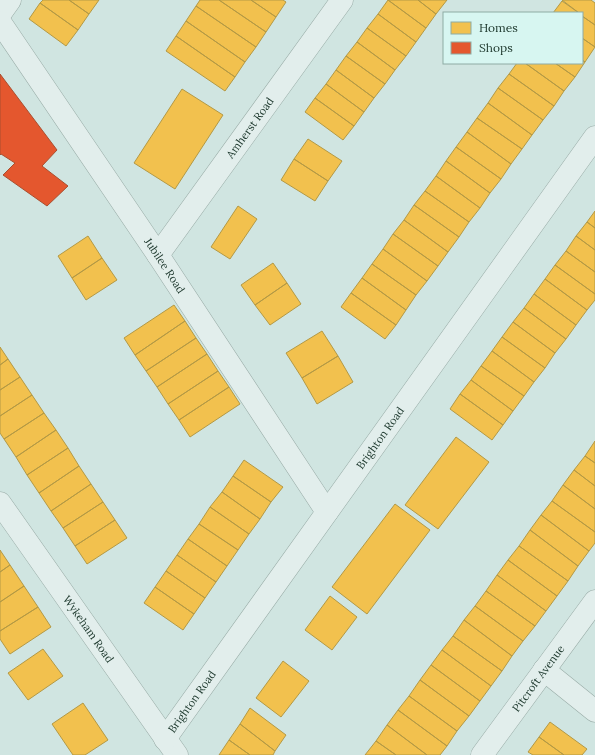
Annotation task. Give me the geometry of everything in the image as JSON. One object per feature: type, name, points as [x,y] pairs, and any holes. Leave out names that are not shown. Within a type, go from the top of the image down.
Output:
[{"type":"street","points":[[0,14],[10,0]]},
{"type":"street","name":"Amherst Road","points":[[158,255],[342,0]]},
{"type":"street","name":"Jubilee Road","points":[[0,22],[158,255],[327,512]]},
{"type":"street","name":"Brighton Road","points":[[171,747],[327,512],[595,138]]},
{"type":"street","name":"Wykeham Road","points":[[0,504],[171,747]]},
{"type":"street","name":"Pitcroft Avenue","points":[[482,755],[595,601]]},
{"type":"street","points":[[544,670],[595,711]]},
{"type":"building: Homes","points":[[43,0],[69,0],[89,14],[78,30],[40,3]]},
{"type":"building: Homes","points":[[69,0],[99,0],[89,14]]},
{"type":"building: Homes","points":[[200,0],[219,0],[266,32],[256,47],[196,6]]},
{"type":"building: Homes","points":[[219,0],[251,0],[276,17],[266,32]]},
{"type":"building: Homes","points":[[251,0],[283,0],[286,2],[276,17]]},
{"type":"building: Homes","points":[[388,0],[418,0],[436,14],[426,28]]},
{"type":"building: Homes","points":[[388,0],[426,28],[416,42],[378,14]]},
{"type":"building: Homes","points":[[418,0],[447,0],[436,14]]},
{"type":"building: Homes","points":[[562,0],[591,0],[595,3],[595,25],[583,17],[583,12],[578,12]]},
{"type":"building: Homes","points":[[562,1],[578,12],[554,12]]},
{"type":"building: Homes","points":[[40,3],[78,30],[66,46],[29,19]]},
{"type":"building: Homes","points":[[196,6],[256,47],[245,62],[186,21]]},
{"type":"building: Homes","points":[[378,14],[416,42],[406,56],[367,28]]},
{"type":"building: Homes","points":[[583,17],[595,25],[595,47],[583,39]]},
{"type":"building: Homes","points":[[186,21],[245,62],[235,77],[176,36]]},
{"type":"building: Homes","points":[[367,28],[406,56],[395,70],[357,42]]},
{"type":"building: Homes","points":[[176,36],[235,77],[225,91],[166,51]]},
{"type":"building: Homes","points":[[583,39],[595,47],[585,62],[583,61]]},
{"type":"building: Homes","points":[[357,42],[395,70],[385,84],[346,56]]},
{"type":"building: Homes","points":[[346,56],[385,84],[374,98],[336,70]]},
{"type":"building: Homes","points":[[583,61],[585,62],[575,77],[556,64],[583,64]]},
{"type":"building: Homes","points":[[516,64],[526,64],[564,91],[554,106],[509,74]]},
{"type":"building: Homes","points":[[526,64],[556,64],[575,77],[564,91]]},
{"type":"building: Homes","points":[[336,70],[374,98],[364,112],[326,84]]},
{"type":"building: Homes","points":[[509,74],[554,106],[543,120],[498,88]]},
{"type":"building: Homes","points":[[326,84],[364,112],[354,126],[315,98]]},
{"type":"building: Homes","points":[[498,88],[543,120],[532,135],[488,103]]},
{"type":"building: Homes","points":[[182,89],[223,115],[175,189],[134,163]]},
{"type":"building: Homes","points":[[315,98],[354,126],[343,140],[305,112]]},
{"type":"building: Homes","points":[[488,103],[532,135],[522,149],[477,118]]},
{"type":"building: Homes","points":[[477,118],[522,149],[511,164],[467,132]]},
{"type":"building: Homes","points":[[467,132],[511,164],[501,179],[456,147]]},
{"type":"building: Homes","points":[[308,139],[342,161],[328,181],[294,159]]},
{"type":"building: Homes","points":[[456,147],[501,179],[490,193],[446,161]]},
{"type":"building: Homes","points":[[294,159],[328,181],[315,201],[281,180]]},
{"type":"building: Homes","points":[[446,161],[490,193],[480,208],[436,176]]},
{"type":"building: Homes","points":[[436,176],[480,208],[469,222],[425,191]]},
{"type":"building: Homes","points":[[425,191],[469,222],[459,237],[414,205]]},
{"type":"building: Homes","points":[[414,205],[459,237],[448,252],[404,220]]},
{"type":"building: Homes","points":[[238,206],[257,219],[230,259],[211,247]]},
{"type":"building: Homes","points":[[595,211],[595,228],[587,222]]},
{"type":"building: Homes","points":[[404,220],[448,252],[438,266],[393,234]]},
{"type":"building: Homes","points":[[587,222],[595,228],[595,250],[576,236]]},
{"type":"building: Homes","points":[[393,234],[438,266],[427,281],[383,249]]},
{"type":"building: Homes","points":[[88,236],[102,258],[72,278],[58,256]]},
{"type":"building: Homes","points":[[576,236],[595,250],[595,272],[566,251]]},
{"type":"building: Homes","points":[[383,249],[427,281],[416,295],[372,264]]},
{"type":"building: Homes","points":[[566,251],[595,272],[595,294],[555,265]]},
{"type":"building: Homes","points":[[102,258],[117,280],[86,300],[72,278]]},
{"type":"building: Homes","points":[[273,263],[287,283],[255,305],[241,285]]},
{"type":"building: Homes","points":[[372,264],[416,295],[406,310],[362,278]]},
{"type":"building: Homes","points":[[555,265],[595,294],[595,300],[587,310],[545,279]]},
{"type":"building: Homes","points":[[362,278],[406,310],[396,325],[351,293]]},
{"type":"building: Homes","points":[[545,279],[587,310],[576,325],[534,294]]},
{"type":"building: Homes","points":[[287,283],[301,304],[270,325],[255,305]]},
{"type":"building: Homes","points":[[351,293],[396,325],[385,339],[341,307]]},
{"type":"building: Homes","points":[[534,294],[576,325],[566,339],[524,308]]},
{"type":"building: Homes","points":[[174,305],[185,321],[135,355],[124,338]]},
{"type":"building: Homes","points":[[524,308],[566,339],[555,353],[513,322]]},
{"type":"building: Homes","points":[[185,321],[196,338],[146,371],[135,355]]},
{"type":"building: Homes","points":[[513,322],[555,353],[545,368],[502,337]]},
{"type":"building: Homes","points":[[322,331],[338,356],[302,378],[286,353]]},
{"type":"building: Homes","points":[[502,337],[545,368],[534,382],[492,351]]},
{"type":"building: Homes","points":[[196,338],[207,354],[157,387],[146,371]]},
{"type":"building: Homes","points":[[0,347],[8,359],[0,365]]},
{"type":"building: Homes","points":[[492,351],[534,382],[524,396],[481,366]]},
{"type":"building: Homes","points":[[207,354],[218,371],[168,404],[157,387]]},
{"type":"building: Homes","points":[[338,356],[353,382],[317,404],[302,378]]},
{"type":"building: Homes","points":[[8,359],[20,377],[0,390],[0,365]]},
{"type":"building: Homes","points":[[481,366],[524,396],[513,411],[471,380]]},
{"type":"building: Homes","points":[[218,371],[229,387],[179,420],[168,404]]},
{"type":"building: Homes","points":[[20,377],[32,395],[0,416],[0,390]]},
{"type":"building: Homes","points":[[471,380],[513,411],[503,425],[460,394]]},
{"type":"building: Homes","points":[[229,387],[240,404],[190,437],[179,420]]},
{"type":"building: Homes","points":[[460,394],[503,425],[492,440],[450,409]]},
{"type":"building: Homes","points":[[32,395],[44,413],[4,439],[0,433],[0,416]]},
{"type":"building: Homes","points":[[44,413],[56,430],[16,457],[4,439]]},
{"type":"building: Homes","points":[[56,430],[68,448],[27,475],[16,457]]},
{"type":"building: Homes","points":[[456,437],[489,462],[438,529],[405,505]]},
{"type":"building: Homes","points":[[595,441],[595,463],[585,456]]},
{"type":"building: Homes","points":[[68,448],[79,466],[39,493],[27,475]]},
{"type":"building: Homes","points":[[585,456],[595,463],[595,486],[574,470]]},
{"type":"building: Homes","points":[[244,460],[283,487],[271,502],[233,476]]},
{"type":"building: Homes","points":[[79,466],[91,484],[51,511],[39,493]]},
{"type":"building: Homes","points":[[574,470],[595,486],[595,509],[563,485]]},
{"type":"building: Homes","points":[[233,476],[271,502],[260,519],[222,492]]},
{"type":"building: Homes","points":[[91,484],[103,502],[63,528],[51,511]]},
{"type":"building: Homes","points":[[563,485],[595,509],[595,532],[552,501]]},
{"type":"building: Homes","points":[[222,492],[260,519],[249,534],[210,507]]},
{"type":"building: Homes","points":[[552,501],[595,532],[595,543],[589,551],[541,515]]},
{"type":"building: Homes","points":[[103,502],[115,520],[75,546],[63,528]]},
{"type":"building: Homes","points":[[395,504],[430,530],[367,614],[332,587]]},
{"type":"building: Homes","points":[[210,507],[249,534],[238,550],[199,524]]},
{"type":"building: Homes","points":[[541,515],[589,551],[578,566],[530,530]]},
{"type":"building: Homes","points":[[115,520],[127,538],[87,564],[75,546]]},
{"type":"building: Homes","points":[[199,524],[238,550],[227,566],[188,539]]},
{"type":"building: Homes","points":[[530,530],[578,566],[568,581],[519,546]]},
{"type":"building: Homes","points":[[188,539],[227,566],[216,582],[177,555]]},
{"type":"building: Homes","points":[[519,546],[568,581],[557,596],[508,560]]},
{"type":"building: Homes","points":[[0,550],[10,565],[0,572]]},
{"type":"building: Homes","points":[[177,555],[216,582],[205,598],[166,571]]},
{"type":"building: Homes","points":[[508,560],[557,596],[546,611],[497,575]]},
{"type":"building: Homes","points":[[10,565],[24,586],[0,602],[0,572]]},
{"type":"building: Homes","points":[[166,571],[205,598],[194,614],[155,587]]},
{"type":"building: Homes","points":[[497,575],[546,611],[535,626],[486,591]]},
{"type":"building: Homes","points":[[24,586],[38,607],[0,631],[0,602]]},
{"type":"building: Homes","points":[[155,587],[194,614],[183,630],[144,603]]},
{"type":"building: Homes","points":[[486,591],[535,626],[523,641],[475,606]]},
{"type":"building: Homes","points":[[330,596],[357,617],[332,650],[305,630]]},
{"type":"building: Homes","points":[[475,606],[523,641],[512,656],[464,620]]},
{"type":"building: Homes","points":[[38,607],[51,627],[10,654],[0,639],[0,631]]},
{"type":"building: Homes","points":[[464,620],[512,656],[502,671],[453,636]]},
{"type":"building: Homes","points":[[453,636],[502,671],[491,686],[442,650]]},
{"type":"building: Homes","points":[[43,649],[63,676],[28,700],[8,673]]},
{"type":"building: Homes","points":[[442,650],[491,686],[480,701],[431,665]]},
{"type":"building: Homes","points":[[283,661],[309,681],[281,717],[256,698]]},
{"type":"building: Homes","points":[[431,665],[480,701],[469,716],[420,680]]},
{"type":"building: Homes","points":[[420,680],[469,716],[457,731],[409,696]]},
{"type":"building: Homes","points":[[409,696],[457,731],[447,746],[398,710]]},
{"type":"building: Homes","points":[[83,703],[108,740],[85,755],[73,755],[52,724]]},
{"type":"building: Homes","points":[[250,708],[286,735],[275,751],[240,724]]},
{"type":"building: Homes","points":[[398,710],[447,746],[440,755],[427,755],[387,725]]},
{"type":"building: Homes","points":[[550,722],[587,749],[582,755],[564,755],[539,737]]},
{"type":"building: Homes","points":[[240,724],[275,751],[273,755],[250,755],[229,740]]},
{"type":"building: Homes","points":[[387,725],[427,755],[396,755],[376,741]]},
{"type":"building: Homes","points":[[539,737],[564,755],[533,755],[528,752]]},
{"type":"building: Homes","points":[[229,740],[250,755],[219,755]]},
{"type":"building: Homes","points":[[376,741],[396,755],[365,755]]},
{"type":"building: Shops","points":[[0,74],[57,150],[42,166],[68,186],[47,206],[3,175],[15,163],[1,154],[0,155]]}]
